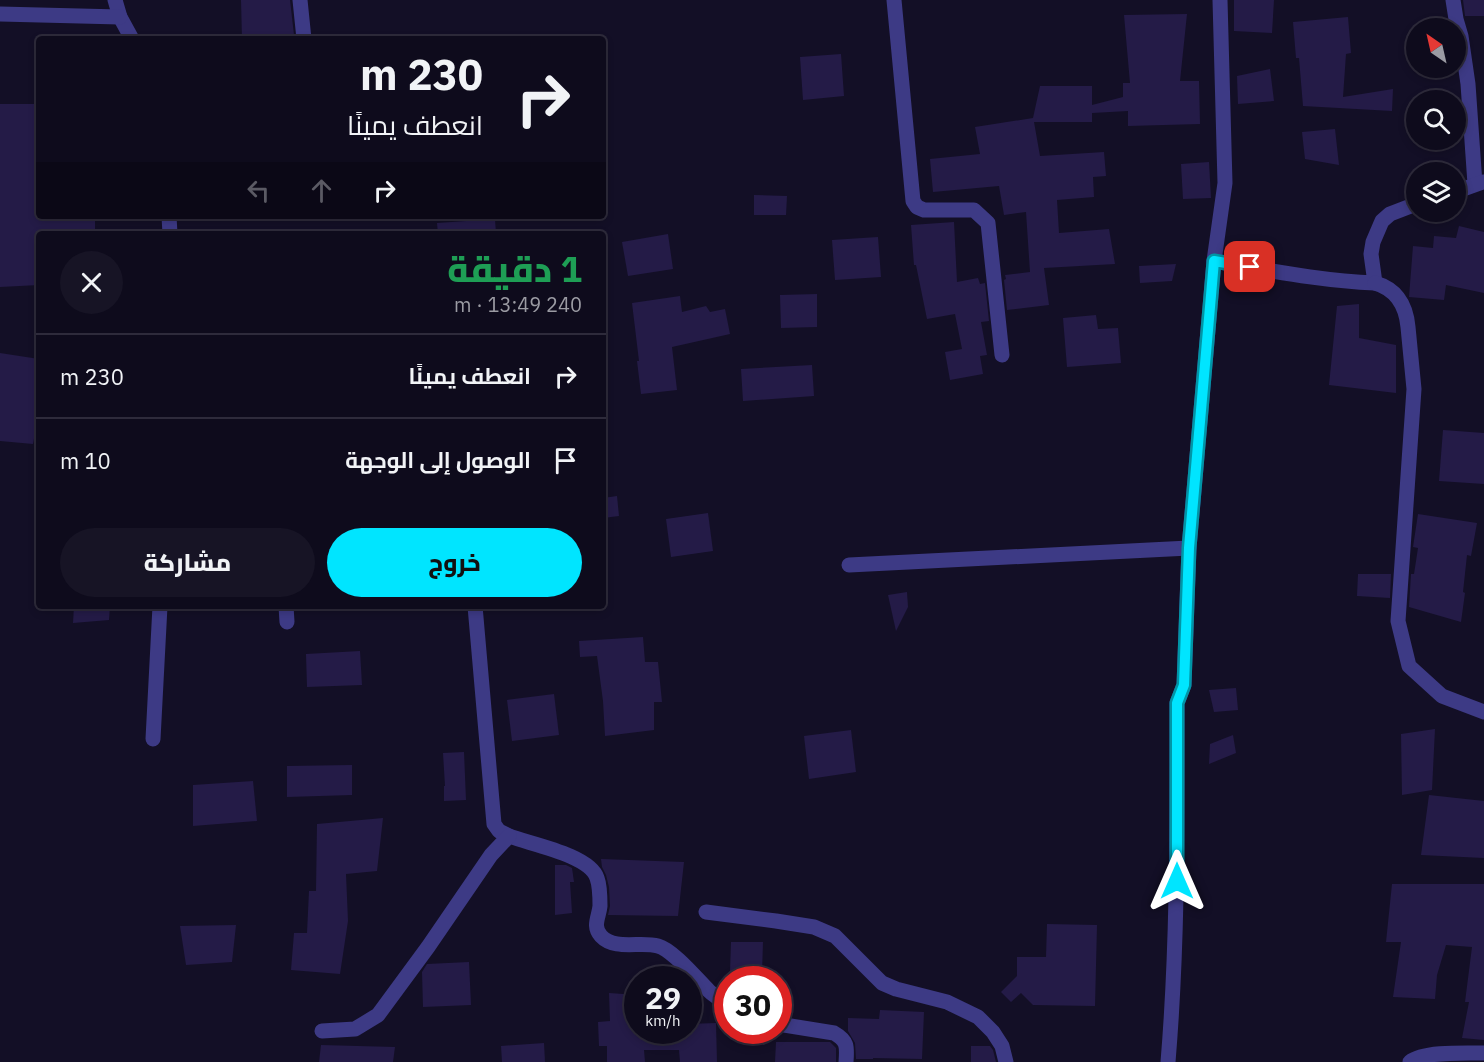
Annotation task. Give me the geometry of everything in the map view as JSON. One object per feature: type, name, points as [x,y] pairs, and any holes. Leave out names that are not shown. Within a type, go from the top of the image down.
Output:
[{"type":"street","points":[[116,0],[120,17],[130,36]]},
{"type":"street","points":[[300,0],[304,36]]},
{"type":"street","points":[[894,0],[913,201],[917,207],[924,210],[974,210],[988,223],[1002,355]]},
{"type":"street","points":[[1168,1062],[1177,881],[1177,703],[1184,685],[1189,548],[1214,261],[1225,183],[1221,0]]},
{"type":"street","points":[[1453,0],[1468,84],[1479,183]]},
{"type":"street","points":[[0,14],[120,17]]},
{"type":"street","points":[[1375,283],[1371,254],[1382,221],[1390,214],[1406,208]]},
{"type":"street","points":[[1214,261],[1307,277],[1375,283],[1386,286],[1396,294],[1407,317],[1414,389],[1398,621],[1409,666],[1442,696],[1484,712]]},
{"type":"street","points":[[849,565],[1189,548]]},
{"type":"street","points":[[153,739],[160,609]]},
{"type":"street","points":[[286,609],[287,622]]},
{"type":"street","points":[[475,609],[494,824],[499,831],[508,836],[573,857],[590,867],[597,877],[600,905],[596,925],[598,933],[606,940],[619,944],[640,943],[660,946],[714,995]]},
{"type":"street","points":[[322,1031],[355,1029],[378,1016],[491,855],[508,836]]},
{"type":"street","points":[[706,912],[814,927],[835,936],[882,983],[896,989],[947,1002],[978,1017],[993,1032],[1002,1046],[1006,1062]]},
{"type":"street","points":[[792,1026],[834,1033],[841,1037],[846,1044],[846,1062]]},
{"type":"street","points":[[1410,1062],[1415,1058],[1440,1054],[1484,1053]]},
{"type":"building","points":[[241,0],[290,0],[294,35],[242,36]]},
{"type":"building","points":[[1234,0],[1274,0],[1272,33],[1234,31]]},
{"type":"building","points":[[1463,0],[1484,0],[1484,16],[1465,16]]},
{"type":"building","points":[[1187,14],[1180,81],[1199,81],[1200,124],[1128,126],[1128,111],[1092,113],[1092,122],[1034,122],[1040,156],[1104,152],[1106,176],[1093,177],[1094,197],[1057,200],[1059,233],[1109,229],[1115,264],[1044,268],[1049,305],[1007,310],[1005,275],[1030,272],[1026,212],[1004,215],[999,186],[933,192],[930,159],[980,154],[975,127],[1033,118],[1040,86],[1092,86],[1092,105],[1123,97],[1123,83],[1130,83],[1124,15]]},
{"type":"building","points":[[1348,17],[1351,53],[1346,54],[1343,97],[1393,89],[1392,111],[1303,106],[1293,22]]},
{"type":"building","points":[[841,54],[844,96],[803,100],[800,57]]},
{"type":"building","points":[[1270,69],[1274,101],[1238,104],[1237,76]]},
{"type":"building","points":[[0,104],[36,104],[36,219],[95,219],[95,231],[36,231],[36,285],[0,287]]},
{"type":"building","points":[[1335,129],[1339,165],[1305,159],[1302,132]]},
{"type":"building","points":[[1209,162],[1211,198],[1183,199],[1181,164]]},
{"type":"building","points":[[754,195],[787,196],[786,215],[754,215]]},
{"type":"building","points":[[495,219],[496,231],[438,231],[437,223]]},
{"type":"building","points":[[954,222],[957,282],[978,278],[980,284],[985,283],[989,321],[981,322],[987,355],[980,356],[983,374],[950,380],[945,352],[962,349],[955,314],[927,319],[916,265],[914,265],[911,225]]},
{"type":"building","points":[[1459,226],[1484,232],[1484,293],[1446,285],[1444,300],[1409,297],[1413,246],[1433,248],[1434,236],[1456,238]]},
{"type":"building","points":[[668,234],[673,269],[628,276],[622,242]]},
{"type":"building","points":[[878,237],[881,277],[835,280],[832,240]]},
{"type":"building","points":[[1176,264],[1172,281],[1140,283],[1139,266]]},
{"type":"building","points":[[817,294],[817,327],[781,328],[780,295]]},
{"type":"building","points":[[680,296],[682,312],[706,306],[710,312],[725,309],[730,334],[672,347],[677,390],[641,394],[632,303]]},
{"type":"building","points":[[1359,304],[1359,338],[1396,345],[1396,393],[1329,385],[1337,306]]},
{"type":"building","points":[[1096,315],[1098,329],[1118,328],[1121,363],[1067,367],[1063,318]]},
{"type":"building","points":[[0,353],[36,359],[36,428],[33,444],[0,441]]},
{"type":"building","points":[[812,365],[814,396],[743,401],[741,369]]},
{"type":"building","points":[[1443,430],[1484,433],[1484,484],[1439,481]]},
{"type":"building","points":[[617,496],[619,516],[606,518],[606,498]]},
{"type":"building","points":[[708,513],[713,551],[671,557],[666,519]]},
{"type":"building","points":[[1418,514],[1477,523],[1471,556],[1467,555],[1461,622],[1409,607],[1411,574],[1414,574],[1418,548],[1413,547]]},
{"type":"building","points":[[1358,574],[1391,574],[1390,598],[1357,596]]},
{"type":"building","points":[[907,592],[908,607],[896,631],[888,595]]},
{"type":"building","points":[[74,609],[110,609],[109,620],[73,623]]},
{"type":"building","points":[[643,637],[645,662],[658,662],[662,702],[654,702],[654,730],[605,736],[597,656],[580,657],[579,641]]},
{"type":"building","points":[[360,651],[362,685],[307,687],[306,654]]},
{"type":"building","points":[[1236,688],[1238,710],[1214,712],[1209,690]]},
{"type":"building","points":[[554,694],[559,735],[512,741],[507,700]]},
{"type":"building","points":[[1435,729],[1432,790],[1402,795],[1401,734]]},
{"type":"building","points":[[851,730],[856,772],[809,779],[804,736]]},
{"type":"building","points":[[1233,735],[1236,753],[1209,764],[1210,744]]},
{"type":"building","points":[[464,752],[466,800],[444,801],[443,753]]},
{"type":"building","points":[[352,765],[352,795],[287,797],[287,766]]},
{"type":"building","points":[[253,781],[257,821],[193,826],[193,785]]},
{"type":"building","points":[[1429,795],[1484,801],[1484,858],[1421,855]]},
{"type":"building","points":[[383,818],[377,871],[346,874],[348,921],[340,974],[291,970],[294,933],[307,933],[309,891],[316,891],[317,824]]},
{"type":"building","points":[[601,859],[684,862],[678,916],[608,915],[609,887]]},
{"type":"building","points":[[555,865],[566,865],[572,868],[574,882],[570,882],[572,913],[555,915]]},
{"type":"building","points":[[1392,884],[1484,884],[1484,1040],[1462,1038],[1469,1002],[1465,1002],[1472,947],[1446,945],[1437,975],[1435,999],[1393,997],[1401,942],[1386,942]]},
{"type":"building","points":[[1047,924],[1097,925],[1095,1006],[1033,1005],[1021,993],[1011,1002],[1001,992],[1017,976],[1017,957],[1046,957]]},
{"type":"building","points":[[236,925],[232,962],[186,965],[180,926]]},
{"type":"building","points":[[731,942],[763,942],[762,966],[730,966]]},
{"type":"building","points":[[469,962],[471,1005],[423,1007],[422,972],[427,964]]},
{"type":"building","points":[[609,993],[624,994],[624,1044],[702,1044],[702,1024],[714,1023],[717,1062],[680,1062],[679,1050],[644,1050],[645,1062],[607,1062],[607,1046],[599,1046],[598,1022],[610,1021]]},
{"type":"building","points":[[880,1010],[924,1012],[922,1059],[856,1059],[855,1043],[848,1031],[848,1018],[879,1019]]},
{"type":"building","points":[[830,1042],[836,1048],[836,1062],[775,1062],[776,1044]]},
{"type":"building","points":[[544,1043],[545,1062],[502,1062],[501,1046]]},
{"type":"building","points":[[321,1045],[395,1047],[393,1062],[319,1062]]},
{"type":"building","points":[[971,1046],[990,1046],[996,1062],[971,1062]]},
{"type":"route","points":[[1177,881],[1177,703],[1184,685],[1189,548],[1214,261],[1250,267]]}]
